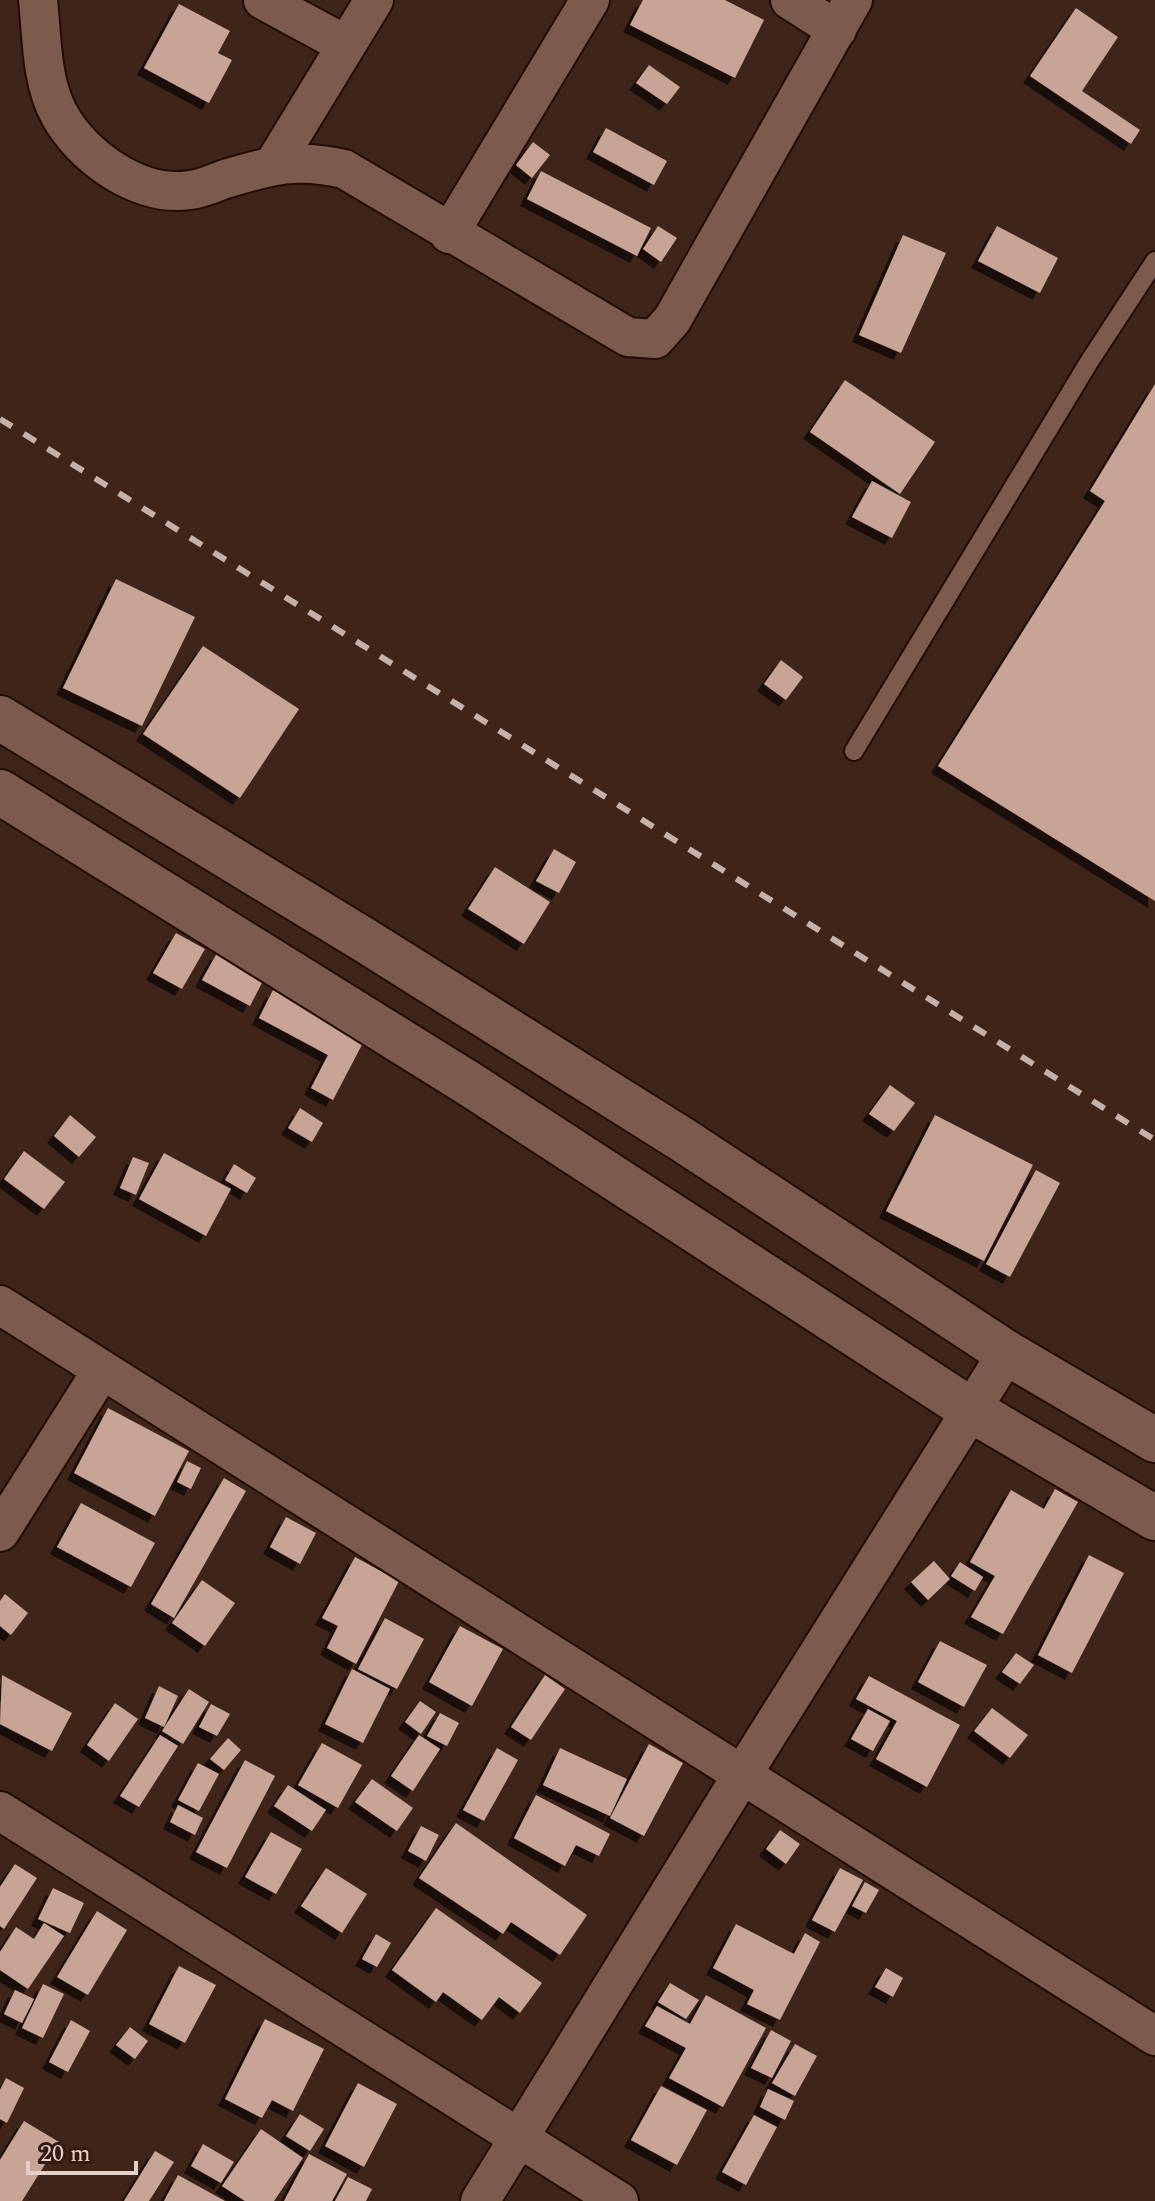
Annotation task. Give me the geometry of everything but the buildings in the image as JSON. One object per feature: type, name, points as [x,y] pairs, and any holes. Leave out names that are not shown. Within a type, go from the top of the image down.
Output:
[{"type":"main road","points":[[0,718],[670,1132],[1007,1353],[1155,1440]]},
{"type":"main road","points":[[0,792],[468,1083],[971,1410],[1155,1518]]},
{"type":"street","points":[[38,0],[47,81],[59,114],[85,148],[120,174],[154,189],[189,191],[274,164],[311,161],[344,169],[449,234],[628,337],[655,339],[672,320],[845,15],[790,0]]},
{"type":"street","points":[[263,0],[346,45]]},
{"type":"street","points":[[274,164],[374,0]]},
{"type":"street","points":[[449,234],[590,0]]},
{"type":"street","points":[[0,1305],[1155,2036]]},
{"type":"street","points":[[480,2201],[1007,1353]]},
{"type":"street","points":[[0,1532],[102,1370]]},
{"type":"street","points":[[0,1811],[619,2201]]},
{"type":"lane","points":[[854,751],[1089,362],[1155,261]]},
{"type":"railway","points":[[0,419],[1155,1140]]}]
